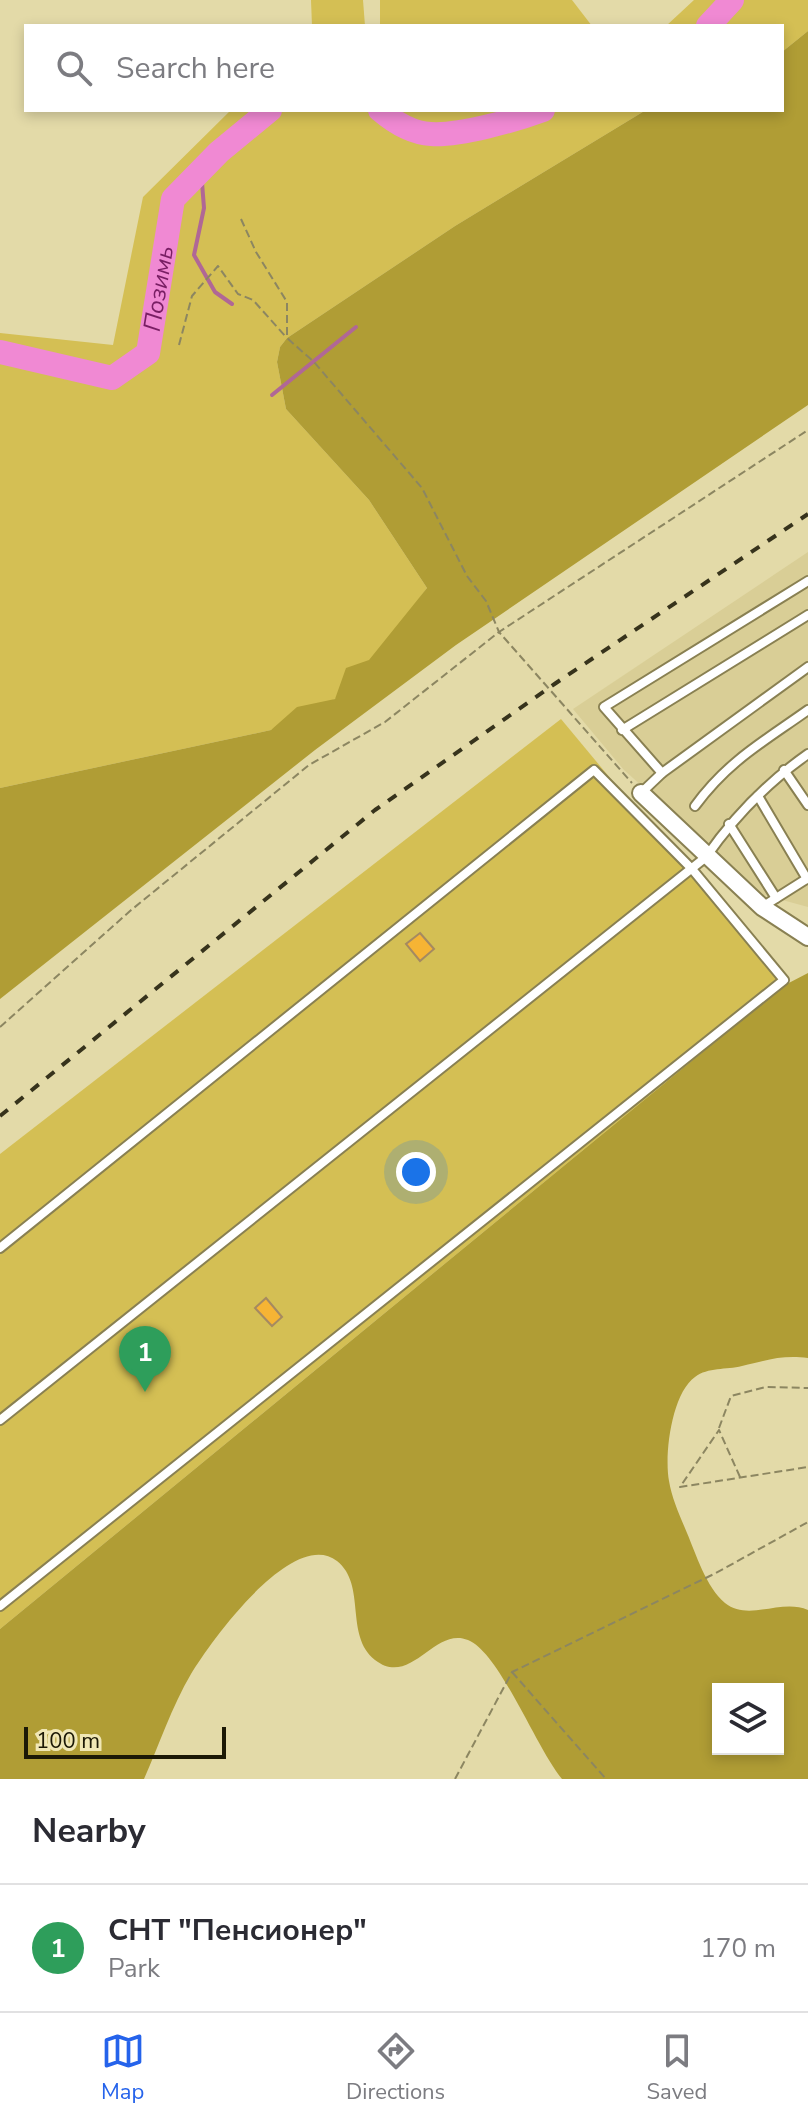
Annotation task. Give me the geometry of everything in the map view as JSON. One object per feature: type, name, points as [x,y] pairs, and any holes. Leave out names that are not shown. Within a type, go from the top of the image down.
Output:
[{"type":"street","points":[[641,793],[706,857],[769,903],[808,937]]},
{"type":"lane","points":[[662,773],[604,707],[808,581]]},
{"type":"lane","points":[[622,730],[808,615]]},
{"type":"lane","points":[[641,793],[662,773],[808,667]]},
{"type":"lane","points":[[695,806],[727,768],[758,742],[808,710]]},
{"type":"lane","points":[[0,1420],[692,869],[706,857],[729,824],[784,770],[808,754]]},
{"type":"lane","points":[[0,1248],[594,770],[692,869],[784,980],[0,1606]]},
{"type":"lane","points":[[784,770],[808,805]]},
{"type":"lane","points":[[729,824],[769,903],[807,878],[758,796]]},
{"type":"path","points":[[241,219],[256,252],[287,302],[287,338]]},
{"type":"path","points":[[179,345],[192,296],[205,277],[218,266],[238,294],[253,300],[287,338],[314,362],[422,488],[467,576],[486,601],[499,632],[641,793]]},
{"type":"path","points":[[0,1027],[130,911],[309,765],[385,722],[499,632],[808,430]]},
{"type":"path","points":[[808,1388],[766,1387],[731,1396],[719,1430],[680,1487],[808,1467]]},
{"type":"path","points":[[719,1430],[740,1477]]},
{"type":"path","points":[[455,1779],[512,1672],[716,1573],[808,1522]]},
{"type":"path","points":[[512,1672],[606,1779]]},
{"type":"shaded area","points":[[311,0],[363,0],[365,24],[312,24]]},
{"type":"shaded area","points":[[380,0],[572,0],[590,24],[380,24]]},
{"type":"shaded area","points":[[694,0],[808,0],[808,31],[784,50],[784,24],[668,24]]},
{"type":"shaded area","points":[[808,31],[808,405],[456,645],[315,750],[0,999],[0,788],[271,730],[297,707],[335,699],[346,668],[369,660],[427,588],[369,500],[286,409],[277,362],[280,347],[287,338],[455,226],[643,112],[784,112],[784,50]]},
{"type":"shaded area","points":[[229,112],[643,112],[455,226],[287,338],[280,347],[277,362],[286,409],[369,500],[427,588],[387,642],[335,699],[271,730],[0,788],[0,333],[113,345],[143,197]]},
{"type":"shaded area","points":[[808,552],[808,907],[764,895],[624,770],[573,709]]},
{"type":"shaded area","points":[[561,719],[783,986],[0,1629],[0,1154]]},
{"type":"shaded area","points":[[808,973],[808,1358],[775,1359],[711,1370],[695,1377],[687,1385],[675,1410],[669,1440],[668,1469],[674,1501],[698,1560],[718,1596],[734,1608],[744,1610],[798,1607],[808,1610],[808,1779],[562,1779],[505,1682],[480,1648],[468,1640],[456,1638],[444,1641],[400,1667],[388,1667],[375,1660],[360,1637],[354,1596],[346,1571],[337,1561],[319,1555],[298,1560],[276,1573],[216,1638],[184,1686],[144,1779],[0,1779],[0,1629],[783,986]]},
{"type":"building","points":[[420,933],[434,949],[420,961],[406,944]]},
{"type":"building","points":[[266,1298],[282,1317],[272,1326],[255,1308]]},
{"type":"waterway","name":"Позимь","points":[[710,24],[732,0]]},
{"type":"waterway","name":"Позимь","points":[[0,352],[112,378],[148,353],[173,199],[219,152],[268,112]]},
{"type":"waterway","name":"Позимь","points":[[382,112],[403,126],[431,134],[472,130],[537,112]]},
{"type":"waterway","points":[[201,170],[204,208],[194,255],[215,292],[232,304]]},
{"type":"waterway","points":[[272,395],[356,327]]},
{"type":"railway","points":[[0,1116],[375,810],[556,683],[808,514]]},
{"type":"place","name":"СНТ \"Пенсионер\"","points":[[145,1392]]}]
